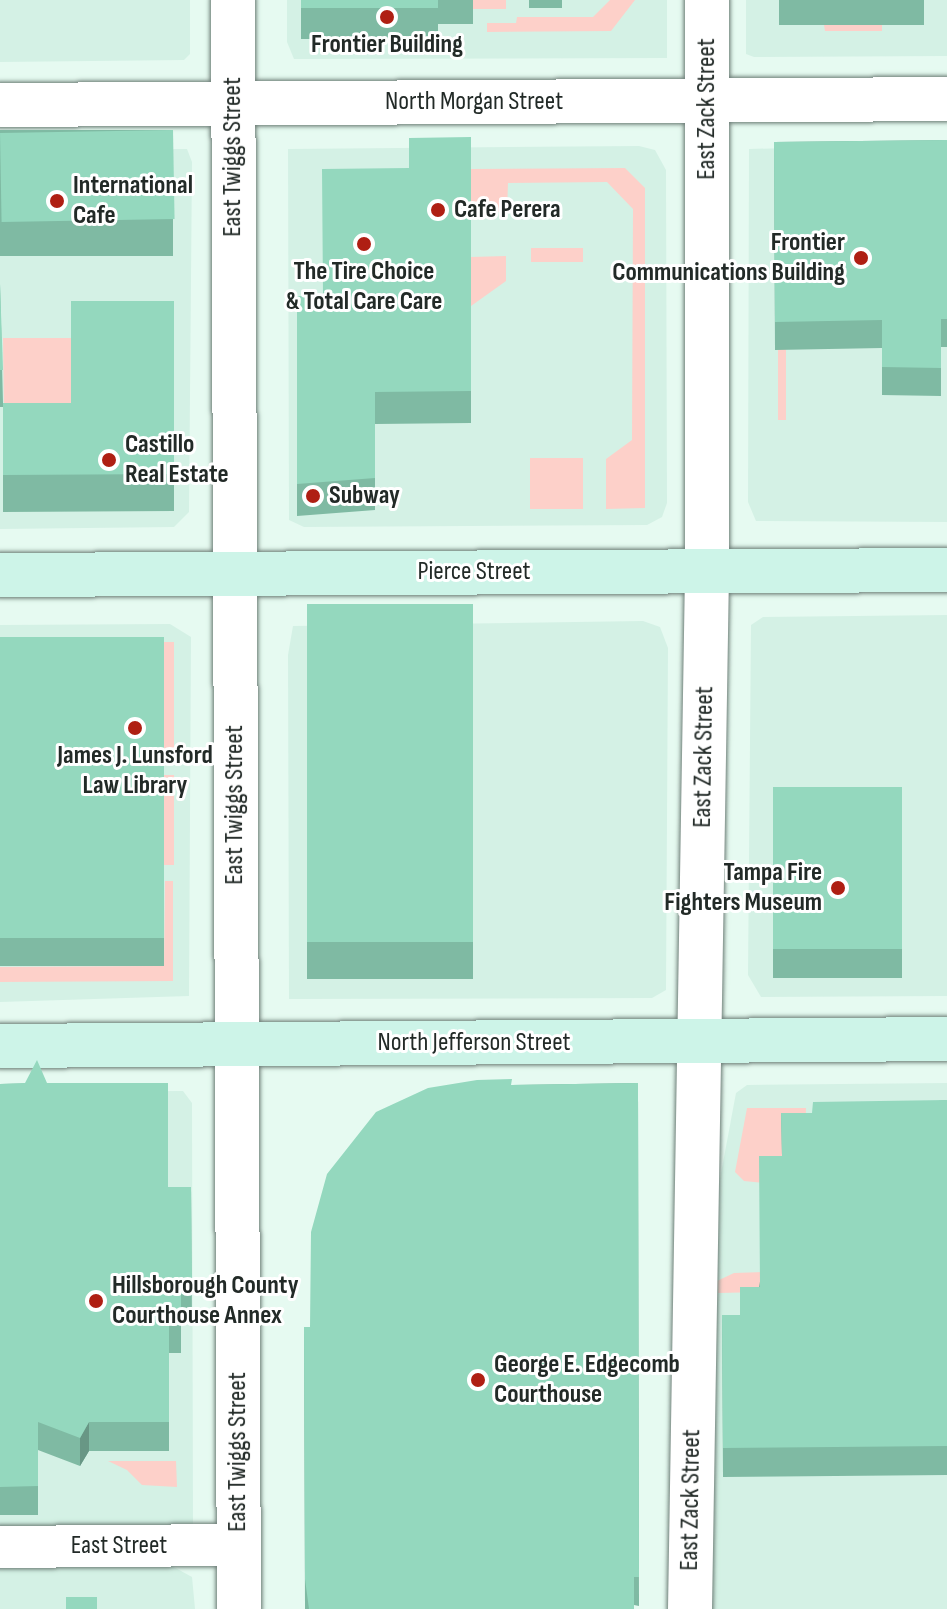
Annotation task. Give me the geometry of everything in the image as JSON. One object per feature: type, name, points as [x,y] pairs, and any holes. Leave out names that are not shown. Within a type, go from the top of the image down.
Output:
[{"type":"main road","name":"Pierce Street","points":[[0,575],[947,570]]},
{"type":"main road","name":"North Jefferson Street","points":[[0,1046],[947,1039]]},
{"type":"street","name":"East Twiggs Street","points":[[233,0],[239,1609]]},
{"type":"street","name":"East Zack Street","points":[[690,1609],[707,572],[707,0]]},
{"type":"street","name":"North Morgan Street","points":[[0,105],[947,99]]},
{"type":"street","name":"East Street","points":[[0,1547],[238,1545]]},
{"type":"shaded area","points":[[0,0],[190,0],[190,54],[184,60],[0,62]]},
{"type":"shaded area","points":[[287,0],[667,0],[667,58],[294,59],[287,42]]},
{"type":"shaded area","points":[[472,0],[506,0],[506,9],[472,9]]},
{"type":"shaded area","points":[[610,0],[635,0],[611,31],[487,32],[487,23],[516,23],[517,17],[593,17]]},
{"type":"shaded area","points":[[746,0],[947,0],[947,56],[754,57],[746,54]]},
{"type":"shaded area","points":[[834,22],[882,24],[882,31],[825,31],[824,25]]},
{"type":"shaded area","points":[[947,144],[947,522],[756,521],[748,502],[749,149]]},
{"type":"shaded area","points":[[639,146],[655,150],[666,170],[667,503],[662,517],[647,525],[304,527],[289,520],[288,149]]},
{"type":"shaded area","points":[[187,149],[192,162],[189,512],[174,527],[0,529],[0,150]]},
{"type":"shaded area","points":[[625,168],[645,188],[645,508],[606,509],[606,459],[632,440],[633,209],[607,182],[508,183],[507,212],[471,212],[471,169]]},
{"type":"shaded area","points":[[531,248],[583,248],[583,262],[531,262]]},
{"type":"shaded area","points":[[506,256],[506,281],[471,306],[471,257]]},
{"type":"shaded area","points":[[3,338],[71,338],[71,440],[4,409]]},
{"type":"shaded area","points":[[778,349],[786,349],[786,420],[778,420]]},
{"type":"shaded area","points":[[530,458],[583,458],[583,509],[530,509]]},
{"type":"shaded area","points":[[947,615],[947,996],[761,997],[748,975],[751,625],[763,617]]},
{"type":"shaded area","points":[[643,621],[660,627],[668,648],[666,990],[652,998],[289,999],[288,655],[293,626]]},
{"type":"shaded area","points":[[170,624],[191,637],[189,996],[0,1002],[0,625]]},
{"type":"shaded area","points":[[0,642],[174,642],[174,754],[164,755]]},
{"type":"shaded area","points":[[164,775],[174,775],[174,865],[164,865]]},
{"type":"shaded area","points":[[165,881],[173,881],[173,981],[0,982],[0,967],[164,966]]},
{"type":"shaded area","points":[[947,1083],[947,1609],[702,1609],[703,1270],[736,1093],[747,1085]]},
{"type":"shaded area","name":"Hillsborough County Courthouse Annex","points":[[183,1091],[192,1103],[193,1525],[0,1526],[0,1092]]},
{"type":"shaded area","points":[[747,1108],[806,1108],[805,1141],[782,1185],[744,1181],[735,1172]]},
{"type":"shaded area","points":[[765,1272],[764,1292],[718,1293],[717,1281],[734,1273]]},
{"type":"shaded area","points":[[108,1461],[176,1461],[177,1487],[142,1485],[127,1470]]},
{"type":"shaded area","points":[[170,1565],[192,1577],[195,1609],[0,1609],[0,1566]]},
{"type":"building","points":[[301,0],[438,0],[438,8],[301,8]]},
{"type":"building","points":[[173,130],[175,219],[2,222],[0,133]]},
{"type":"building","points":[[471,137],[471,391],[375,392],[375,478],[297,484],[297,296],[323,296],[322,169],[409,168],[409,138]]},
{"type":"building","name":"Frontier Communications Building","points":[[947,140],[947,319],[941,319],[941,368],[882,367],[882,320],[775,322],[774,142]]},
{"type":"building","points":[[0,284],[3,370],[0,370]]},
{"type":"building","points":[[71,301],[174,301],[174,474],[3,475],[3,403],[71,403]]},
{"type":"building","points":[[307,604],[473,604],[473,942],[307,942]]},
{"type":"building","points":[[0,637],[164,637],[164,938],[0,938]]},
{"type":"building","name":"Tampa Fire Fighters Museum","points":[[773,787],[902,787],[902,949],[773,949]]},
{"type":"building","name":"Hillsborough County Courthouse Annex","points":[[37,1060],[47,1083],[168,1083],[168,1187],[191,1187],[192,1294],[181,1294],[181,1325],[169,1324],[169,1422],[89,1422],[80,1438],[38,1422],[38,1486],[0,1487],[0,1084],[25,1083]]},
{"type":"building","name":"George E. Edgecomb Courthouse","points":[[512,1079],[511,1085],[638,1083],[639,1577],[634,1577],[634,1609],[309,1609],[305,1579],[304,1327],[310,1327],[311,1232],[327,1174],[376,1112],[428,1088],[477,1080]]},
{"type":"building","points":[[947,1100],[947,1446],[723,1448],[722,1315],[740,1315],[740,1287],[760,1287],[759,1156],[782,1156],[781,1113],[812,1113],[813,1102]]},
{"type":"building","points":[[66,1597],[97,1597],[97,1609],[66,1609]]},
{"type":"place","name":"Frontier Building","points":[[387,17]]},
{"type":"place","name":"International Cafe","points":[[57,201]]},
{"type":"place","name":"Cafe Perera","points":[[438,210]]},
{"type":"place","name":"The Tire Choice & Total Care Care","points":[[364,244]]},
{"type":"place","name":"Frontier Communications Building","points":[[861,258]]},
{"type":"place","name":"Castillo Real Estate","points":[[109,460]]},
{"type":"place","name":"Subway","points":[[313,496]]},
{"type":"place","name":"James J. Lunsford Law Library","points":[[135,728]]},
{"type":"place","name":"Tampa Fire Fighters Museum","points":[[838,888]]},
{"type":"place","name":"Hillsborough County Courthouse Annex","points":[[96,1301]]},
{"type":"place","name":"George E. Edgecomb Courthouse","points":[[478,1380]]}]
